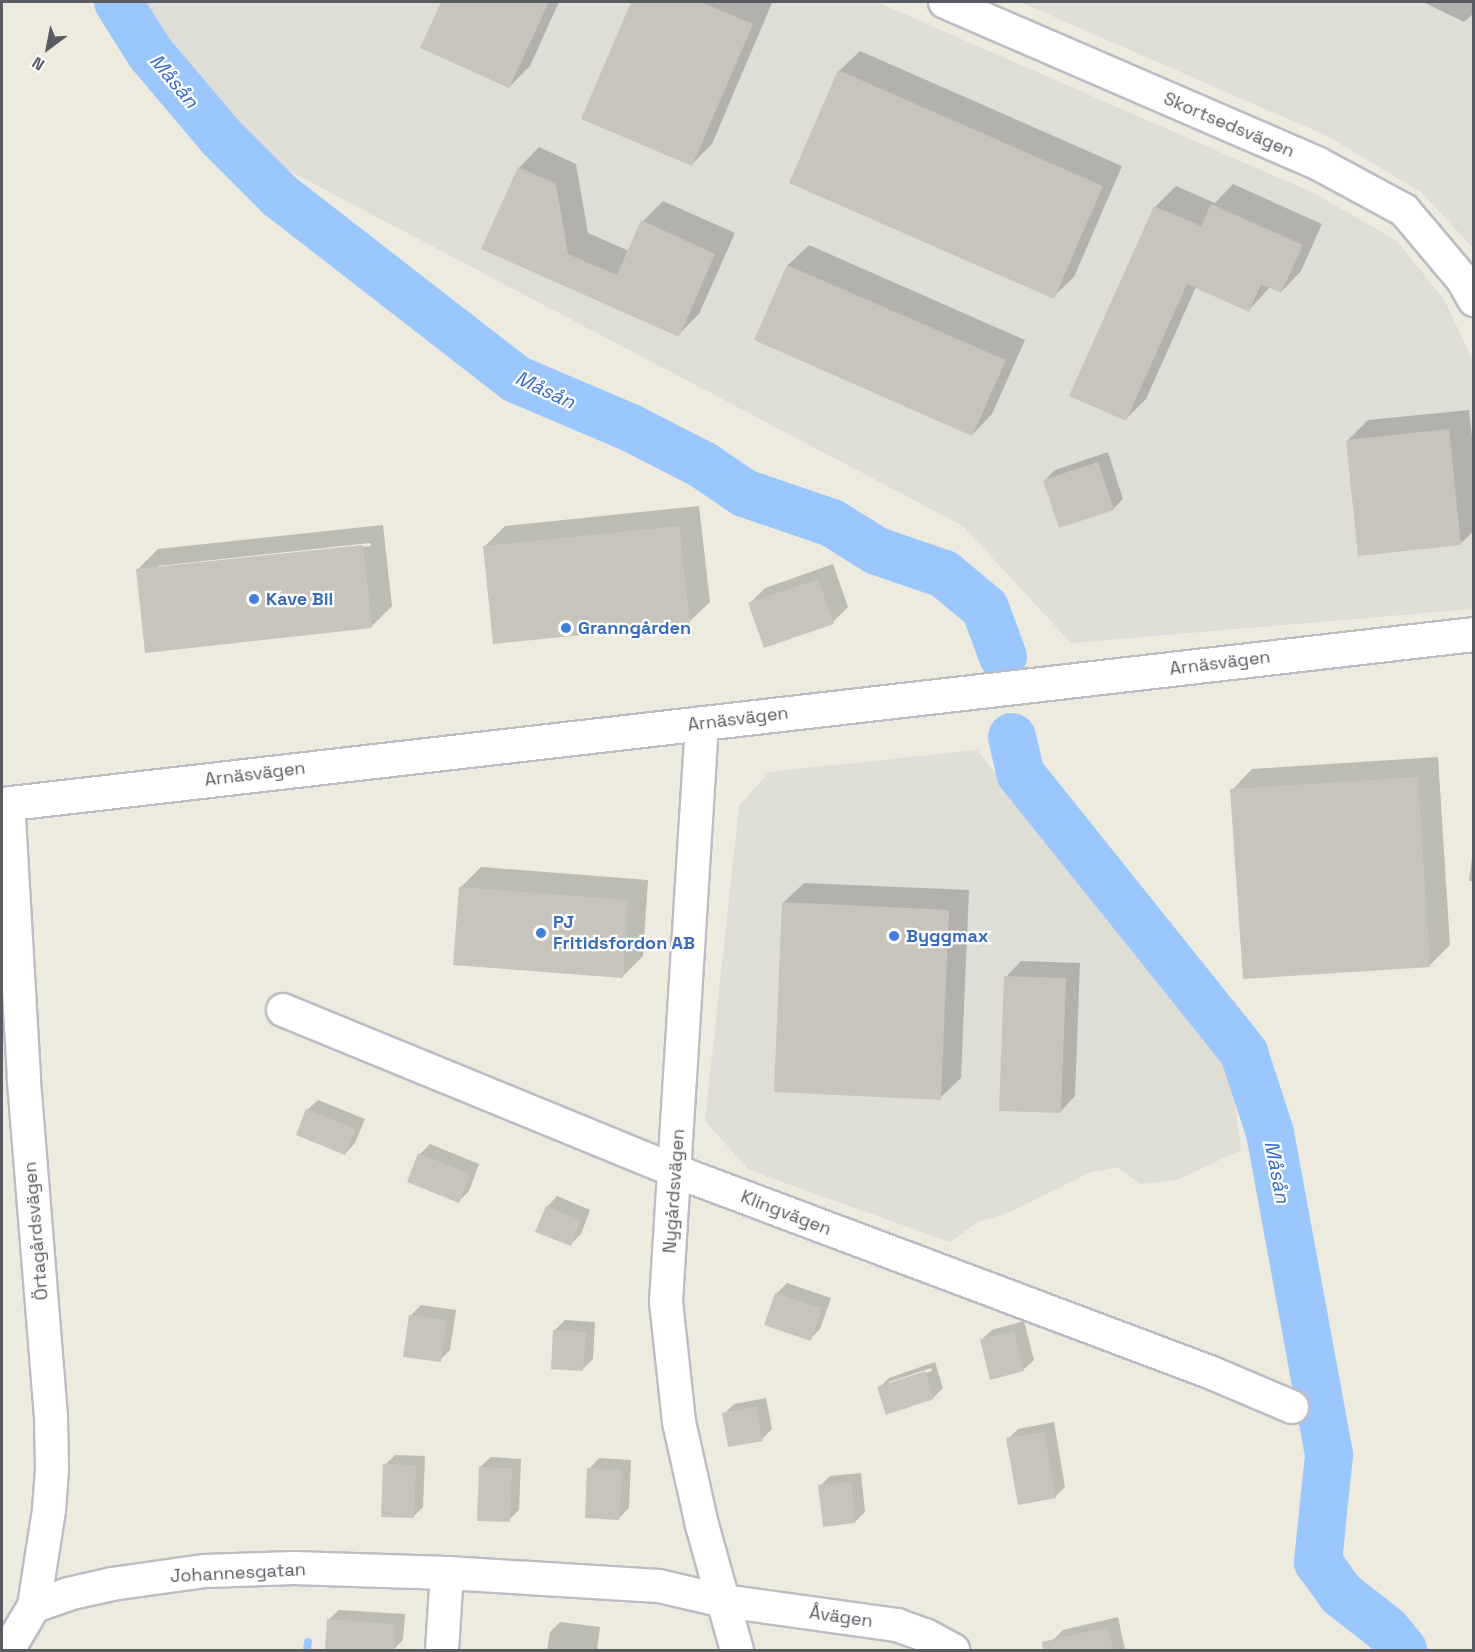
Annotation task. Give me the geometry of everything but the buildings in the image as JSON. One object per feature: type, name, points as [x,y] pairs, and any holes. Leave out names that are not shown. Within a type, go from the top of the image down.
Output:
[{"type":"street","name":"Skortsedsvägen","points":[[945,2],[1317,163],[1404,210],[1463,280],[1473,300]]},
{"type":"street","name":"Arnäsvägen","points":[[5,804],[1473,634]]},
{"type":"street","name":"Nygårdsvägen","points":[[702,723],[666,1302],[679,1422],[702,1525],[737,1650]]},
{"type":"street","name":"Örtagårdsvägen","points":[[5,804],[11,1023],[51,1418],[49,1510],[34,1606],[8,1650]]},
{"type":"street","name":"Klingvägen","points":[[283,1010],[675,1172],[1212,1373],[1292,1407]]},
{"type":"street","name":"Johannesgatan","points":[[34,1606],[69,1594],[112,1584],[206,1570],[294,1568],[447,1573],[658,1586],[724,1600]]},
{"type":"street","points":[[442,1650],[447,1573]]},
{"type":"street","name":"Åvägen","points":[[724,1600],[897,1625],[925,1635],[952,1650]]},
{"type":"shaded area","points":[[136,2],[877,2],[1314,193],[1397,241],[1445,301],[1473,361],[1473,609],[1071,643],[963,526],[246,148]]},
{"type":"shaded area","points":[[1020,2],[1473,2],[1473,248],[1422,193],[1327,136]]},
{"type":"shaded area","points":[[977,750],[1230,1065],[1241,1150],[1177,1180],[1140,1184],[1116,1167],[1091,1172],[1010,1212],[978,1222],[950,1242],[749,1170],[705,1121],[739,806],[769,772]]},
{"type":"waterway","name":"Måsån","points":[[118,2],[150,53],[221,137],[280,196],[516,379],[631,428],[703,465],[744,493],[832,523],[877,551],[944,574],[985,608],[1003,657]]},
{"type":"waterway","name":"Måsån","points":[[1012,737],[1020,773],[1244,1053],[1270,1133],[1329,1455],[1318,1562],[1341,1594],[1387,1630],[1403,1650]]},
{"type":"waterway","points":[[307,1650],[308,1642]]},
{"type":"place","name":"Kave Bil","points":[[254,599]]},
{"type":"place","name":"Granngården","points":[[566,628]]},
{"type":"place","name":"PJ Fritidsfordon AB","points":[[541,933]]},
{"type":"place","name":"Byggmax","points":[[894,936]]}]
